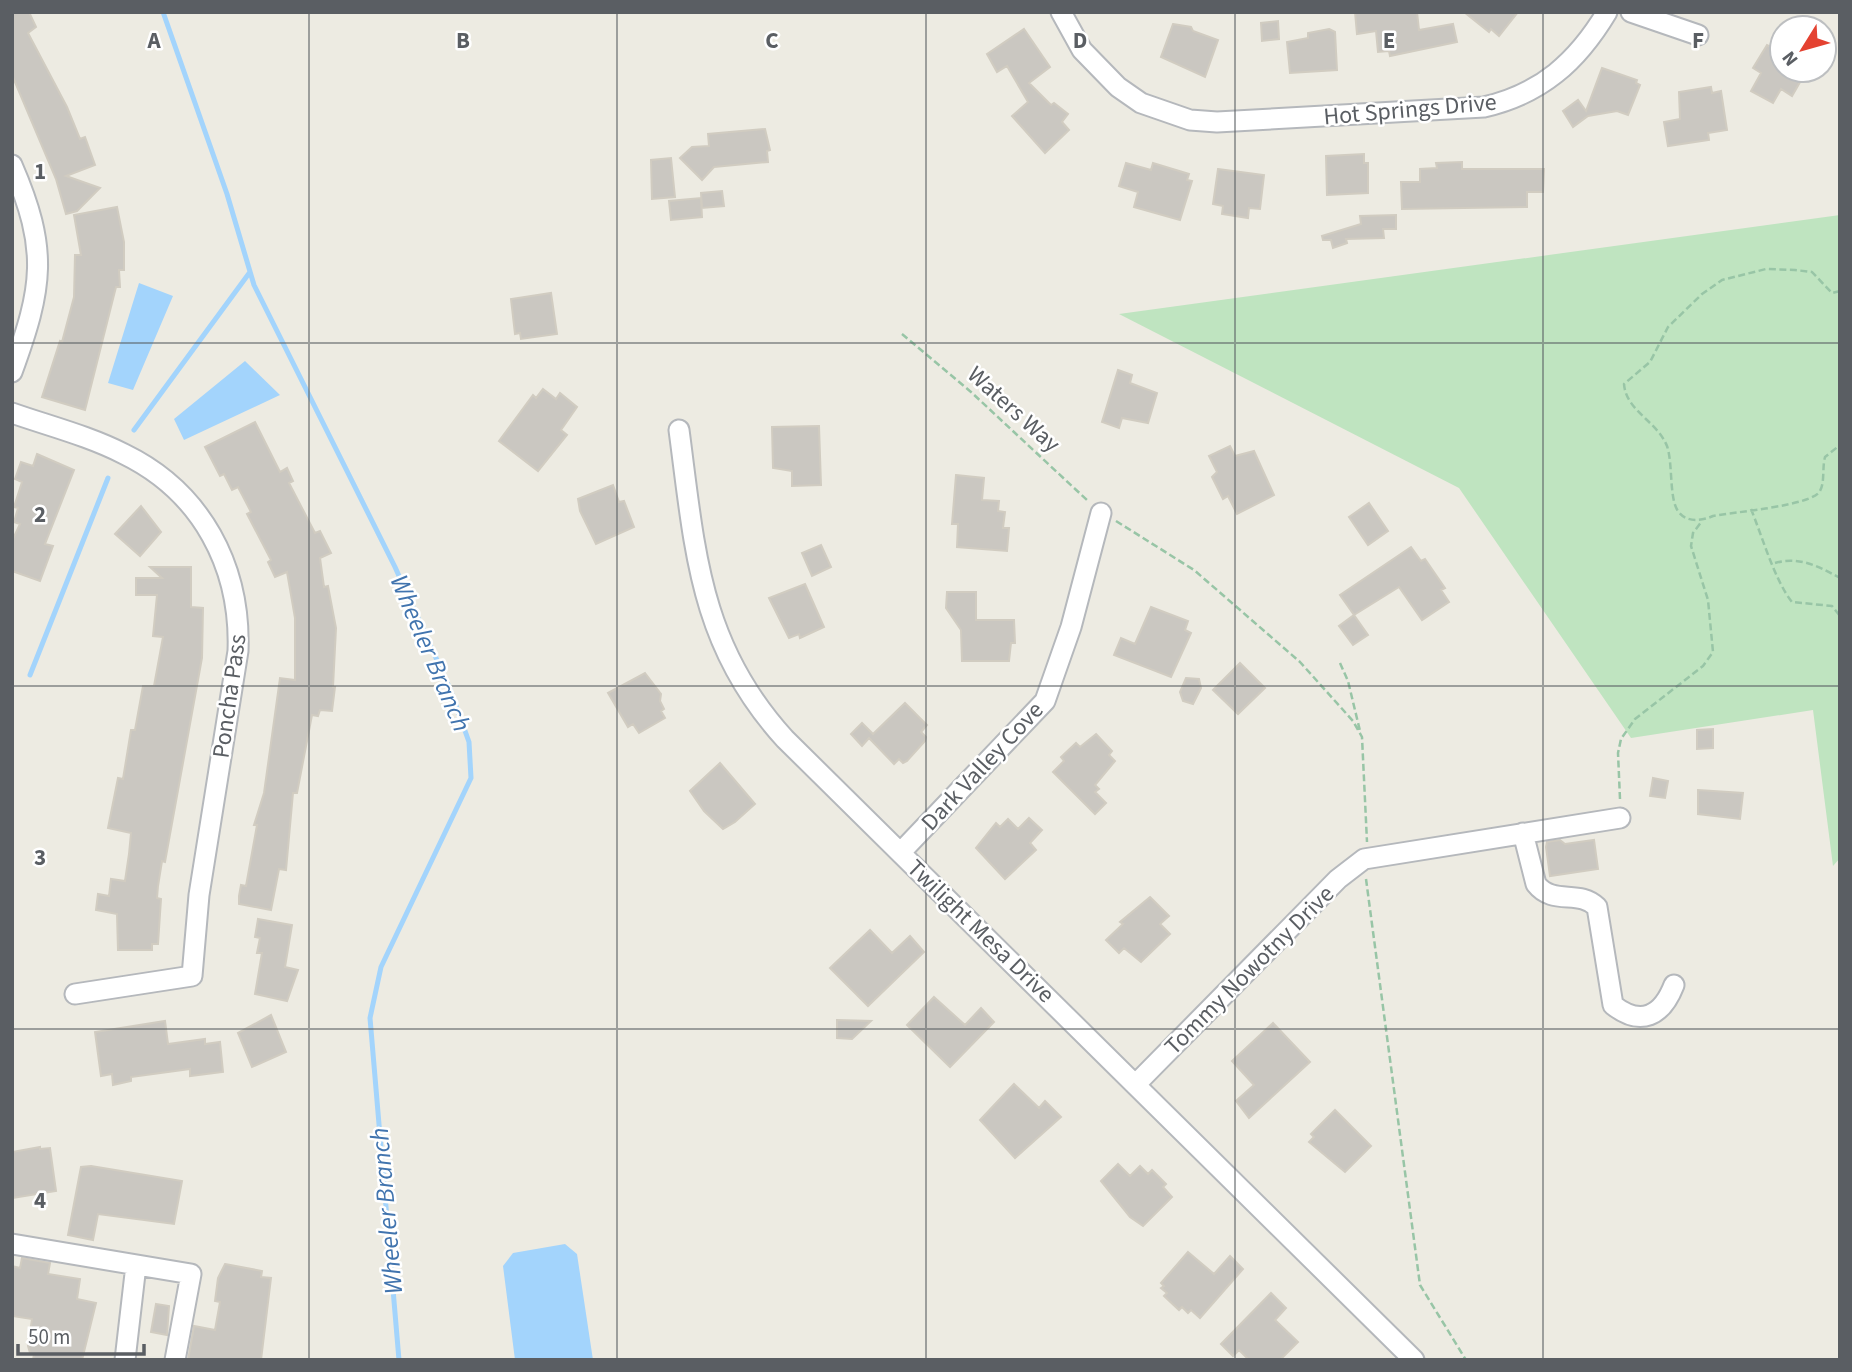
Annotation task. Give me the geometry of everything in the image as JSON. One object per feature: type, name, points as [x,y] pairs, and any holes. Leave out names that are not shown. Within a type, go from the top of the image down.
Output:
[{"type":"street","name":"Hot Springs Drive","points":[[1061,12],[1082,50],[1118,88],[1169,115],[1217,122],[1484,107],[1501,103],[1542,85],[1561,72],[1579,53],[1607,12]]},
{"type":"street","points":[[1631,12],[1698,35]]},
{"type":"street","points":[[12,165],[34,221],[39,261],[31,321],[12,372]]},
{"type":"street","name":"Poncha Pass","points":[[12,413],[123,453],[155,472],[196,510],[228,566],[239,619],[238,651],[199,895],[192,976],[75,994]]},
{"type":"street","name":"Twilight Mesa Drive","points":[[679,430],[704,595],[726,657],[755,705],[778,732],[1414,1360]]},
{"type":"street","name":"Dark Valley Cove","points":[[901,852],[1045,701],[1072,627],[1101,513]]},
{"type":"street","points":[[1620,818],[1523,833],[1536,884],[1540,890],[1558,898],[1585,897],[1597,906],[1613,1004],[1633,1016],[1645,1016],[1666,1004],[1674,985]]},
{"type":"street","name":"Tommy Nowotny Drive","points":[[1136,1084],[1338,879],[1364,859],[1523,833]]},
{"type":"street","points":[[12,1244],[191,1274],[176,1360]]},
{"type":"street","points":[[125,1360],[136,1265]]},
{"type":"path","points":[[1702,521],[1679,513],[1666,444],[1656,427],[1631,404],[1625,384],[1650,362],[1668,327],[1702,294],[1722,280],[1766,269],[1795,270],[1812,272],[1828,290],[1839,293]]},
{"type":"path","name":"Waters Way","points":[[902,334],[971,392],[1101,513]]},
{"type":"path","points":[[1620,818],[1618,753],[1621,739],[1635,719],[1703,666],[1713,652],[1708,600],[1691,546],[1693,533],[1702,521],[1713,516],[1816,496],[1822,487],[1825,457],[1840,445]]},
{"type":"path","points":[[1751,509],[1774,563],[1781,588],[1792,601],[1832,606],[1840,616]]},
{"type":"path","points":[[1774,563],[1790,558],[1816,565],[1840,578]]},
{"type":"path","points":[[1340,663],[1348,681],[1362,737]]},
{"type":"green space","points":[[1840,215],[1840,858],[1833,866],[1813,710],[1631,738],[1459,488],[1119,314]]},
{"type":"water","points":[[139,283],[173,296],[133,390],[108,383]]},
{"type":"water","points":[[245,361],[280,395],[184,440],[174,419]]},
{"type":"water","points":[[565,1244],[577,1254],[593,1360],[515,1360],[503,1266],[513,1253]]},
{"type":"building","points":[[12,12],[29,12],[36,27],[28,33],[67,107],[80,139],[85,137],[95,165],[66,176],[100,188],[77,211],[66,214],[56,179],[12,75]]},
{"type":"building","points":[[1355,12],[1417,12],[1419,30],[1453,24],[1457,42],[1390,56],[1389,51],[1378,52],[1376,31],[1357,34]]},
{"type":"building","points":[[1464,12],[1518,12],[1499,36],[1491,29],[1489,32]]},
{"type":"building","points":[[1278,21],[1279,39],[1262,41],[1261,23]]},
{"type":"building","points":[[1173,24],[1191,27],[1193,31],[1218,40],[1205,77],[1161,57]]},
{"type":"building","points":[[1024,29],[1050,67],[1029,83],[1051,105],[1054,103],[1068,114],[1062,122],[1069,130],[1045,153],[1012,116],[1028,102],[1007,66],[997,72],[987,54]]},
{"type":"building","points":[[1329,29],[1335,32],[1337,70],[1290,73],[1287,42],[1308,38],[1308,33]]},
{"type":"building","points":[[1767,45],[1768,84],[1799,84],[1792,96],[1781,89],[1773,103],[1751,91],[1761,73],[1753,68]]},
{"type":"building","points":[[1602,68],[1637,80],[1636,83],[1640,85],[1628,115],[1617,111],[1588,116],[1573,127],[1563,111],[1578,100],[1586,111]]},
{"type":"building","points":[[1711,87],[1712,93],[1721,91],[1727,130],[1708,133],[1709,140],[1668,146],[1664,122],[1680,119],[1679,92]]},
{"type":"building","points":[[765,129],[770,150],[767,151],[768,162],[714,167],[702,180],[680,158],[692,147],[709,146],[708,134]]},
{"type":"building","points":[[1364,154],[1364,163],[1368,163],[1368,193],[1327,195],[1326,156]]},
{"type":"building","points":[[671,158],[675,197],[652,199],[651,160]]},
{"type":"building","points":[[1462,162],[1462,169],[1544,169],[1543,192],[1527,192],[1527,207],[1402,209],[1401,182],[1420,182],[1420,169],[1437,168],[1436,163]]},
{"type":"building","points":[[1126,163],[1151,170],[1153,163],[1189,174],[1187,180],[1192,181],[1180,220],[1134,207],[1138,192],[1119,186]]},
{"type":"building","points":[[1218,169],[1264,175],[1260,209],[1249,208],[1248,218],[1222,214],[1223,206],[1213,204]]},
{"type":"building","points":[[722,191],[724,206],[702,208],[701,193]]},
{"type":"building","points":[[701,198],[702,217],[671,220],[669,201]]},
{"type":"building","points":[[117,207],[124,242],[124,270],[119,270],[120,287],[116,287],[85,410],[42,397],[60,341],[62,342],[74,297],[75,255],[81,255],[74,215]]},
{"type":"building","points":[[1396,215],[1396,229],[1383,229],[1384,238],[1346,239],[1347,243],[1333,248],[1331,240],[1323,240],[1322,236],[1361,224],[1360,216]]},
{"type":"building","points":[[551,293],[557,334],[521,339],[520,333],[515,334],[511,299]]},
{"type":"building","points":[[1118,370],[1132,375],[1130,383],[1157,393],[1148,423],[1122,418],[1119,428],[1102,422]]},
{"type":"building","points":[[543,389],[556,399],[560,393],[577,407],[561,430],[567,435],[538,471],[499,441],[533,395],[536,398]]},
{"type":"building","points":[[255,422],[280,472],[287,468],[293,481],[289,483],[315,533],[320,531],[331,553],[320,558],[324,587],[328,586],[336,628],[332,711],[320,710],[318,716],[312,715],[297,793],[293,793],[286,870],[279,869],[271,910],[239,904],[239,896],[241,885],[246,886],[257,825],[254,825],[264,793],[280,678],[295,680],[295,618],[287,572],[275,577],[268,562],[271,560],[247,514],[251,512],[238,487],[232,490],[224,474],[220,476],[205,447]]},
{"type":"building","points":[[819,426],[821,485],[792,486],[792,471],[773,468],[772,427]]},
{"type":"building","points":[[1230,446],[1235,456],[1254,451],[1274,495],[1237,514],[1228,496],[1223,499],[1212,477],[1217,472],[1209,456]]},
{"type":"building","points":[[37,454],[74,470],[45,544],[53,546],[40,581],[12,571],[12,541],[20,524],[14,522],[18,508],[14,507],[22,482],[15,479],[21,462],[33,466]]},
{"type":"building","points":[[956,475],[984,478],[982,500],[999,501],[998,511],[1005,512],[1003,528],[1009,528],[1007,551],[957,547],[958,524],[952,524]]},
{"type":"building","points":[[613,485],[619,502],[624,501],[634,527],[596,544],[580,511],[578,499]]},
{"type":"building","points":[[1369,503],[1388,531],[1368,545],[1349,517]]},
{"type":"building","points":[[141,506],[161,532],[140,556],[115,534]]},
{"type":"building","points":[[821,545],[831,567],[812,576],[802,553]]},
{"type":"building","points":[[1411,547],[1421,561],[1425,559],[1445,588],[1441,590],[1449,602],[1422,620],[1399,587],[1354,615],[1340,595]]},
{"type":"building","points":[[150,567],[191,567],[191,607],[203,608],[202,658],[165,862],[162,861],[158,886],[157,898],[161,899],[158,944],[152,944],[152,950],[118,950],[117,914],[96,910],[98,894],[109,896],[111,879],[125,881],[131,833],[108,828],[118,778],[123,779],[131,730],[135,730],[143,686],[154,686],[163,637],[153,636],[157,595],[136,595],[136,578],[162,578]]},
{"type":"building","points":[[805,584],[824,627],[800,638],[799,634],[789,638],[769,598]]},
{"type":"building","points":[[947,592],[976,592],[976,620],[1014,620],[1015,643],[1011,643],[1009,661],[962,661],[961,630],[946,608]]},
{"type":"building","points":[[1151,607],[1188,621],[1185,630],[1191,633],[1171,677],[1114,655],[1121,638],[1135,644]]},
{"type":"building","points":[[1354,615],[1368,635],[1353,645],[1339,626]]},
{"type":"building","points":[[1240,663],[1265,688],[1238,714],[1213,690]]},
{"type":"building","points":[[645,673],[661,694],[660,701],[664,709],[661,711],[665,718],[639,733],[633,724],[628,727],[608,693]]},
{"type":"building","points":[[1186,678],[1199,679],[1201,688],[1193,704],[1183,701],[1180,692]]},
{"type":"building","points":[[905,703],[927,725],[921,732],[926,737],[925,741],[907,761],[903,763],[899,759],[894,764],[869,738],[862,746],[851,734],[862,723],[873,734]]},
{"type":"building","points":[[1713,729],[1713,748],[1697,749],[1697,730]]},
{"type":"building","points":[[1096,734],[1112,751],[1109,755],[1115,761],[1095,785],[1099,789],[1095,792],[1106,803],[1095,814],[1053,772],[1064,761],[1061,757],[1076,743],[1080,747]]},
{"type":"building","points":[[720,763],[755,804],[723,829],[704,811],[690,791]]},
{"type":"building","points":[[1653,778],[1668,781],[1665,798],[1650,796]]},
{"type":"building","points":[[1698,790],[1743,793],[1740,819],[1698,814]]},
{"type":"building","points":[[1029,818],[1042,830],[1030,843],[1036,850],[1005,879],[976,848],[996,823],[1000,827],[1008,819],[1018,829]]},
{"type":"building","points":[[1560,840],[1565,844],[1594,840],[1598,869],[1550,876],[1547,842]]},
{"type":"building","points":[[1150,897],[1169,916],[1160,924],[1170,934],[1141,962],[1124,948],[1119,953],[1106,940],[1123,924],[1120,922]]},
{"type":"building","points":[[258,919],[292,925],[285,967],[298,970],[287,1001],[255,994],[262,953],[257,953],[260,938],[255,937]]},
{"type":"building","points":[[870,930],[892,953],[910,936],[924,952],[868,1006],[830,968]]},
{"type":"building","points":[[934,997],[965,1025],[981,1008],[994,1022],[950,1067],[907,1025]]},
{"type":"building","points":[[271,1015],[286,1052],[252,1067],[238,1033]]},
{"type":"building","points":[[837,1020],[871,1021],[852,1039],[837,1038]]},
{"type":"building","points":[[165,1021],[168,1044],[205,1039],[205,1044],[220,1042],[223,1072],[190,1076],[190,1069],[131,1077],[131,1081],[113,1085],[112,1074],[101,1076],[95,1032]]},
{"type":"building","points":[[1273,1023],[1310,1062],[1249,1118],[1236,1101],[1254,1085],[1232,1061]]},
{"type":"building","points":[[1014,1084],[1039,1108],[1045,1101],[1061,1117],[1015,1158],[980,1120]]},
{"type":"building","points":[[1335,1110],[1371,1146],[1345,1172],[1309,1142],[1314,1137],[1311,1134]]},
{"type":"building","points":[[50,1148],[56,1191],[12,1198],[12,1152]]},
{"type":"building","points":[[1118,1164],[1130,1176],[1140,1166],[1148,1174],[1152,1170],[1166,1184],[1163,1187],[1172,1197],[1143,1226],[1130,1217],[1101,1181]]},
{"type":"building","points":[[91,1166],[182,1181],[174,1224],[98,1214],[93,1240],[68,1235],[81,1167]]},
{"type":"building","points":[[1188,1252],[1214,1274],[1230,1256],[1243,1269],[1200,1318],[1191,1310],[1188,1313],[1182,1307],[1179,1310],[1164,1296],[1167,1293],[1161,1288],[1164,1286],[1161,1283]]},
{"type":"building","points":[[22,1258],[50,1263],[48,1274],[80,1279],[77,1299],[96,1303],[82,1360],[33,1360],[34,1354],[30,1353],[28,1346],[32,1319],[12,1316],[12,1266],[20,1268]]},
{"type":"building","points":[[225,1264],[262,1271],[261,1277],[271,1278],[261,1360],[188,1360],[194,1326],[215,1330],[220,1302],[215,1301],[218,1278]]},
{"type":"building","points":[[1271,1293],[1286,1308],[1275,1320],[1298,1342],[1280,1360],[1249,1360],[1239,1350],[1233,1356],[1221,1344]]},
{"type":"building","points":[[156,1304],[169,1306],[167,1335],[151,1332]]},
{"type":"waterway","name":"Wheeler Branch","points":[[163,12],[227,194],[254,285],[395,567],[450,689],[469,742],[471,778],[381,967],[370,1018],[399,1360]]},
{"type":"waterway","points":[[134,430],[250,272]]},
{"type":"waterway","points":[[30,675],[108,478]]}]
